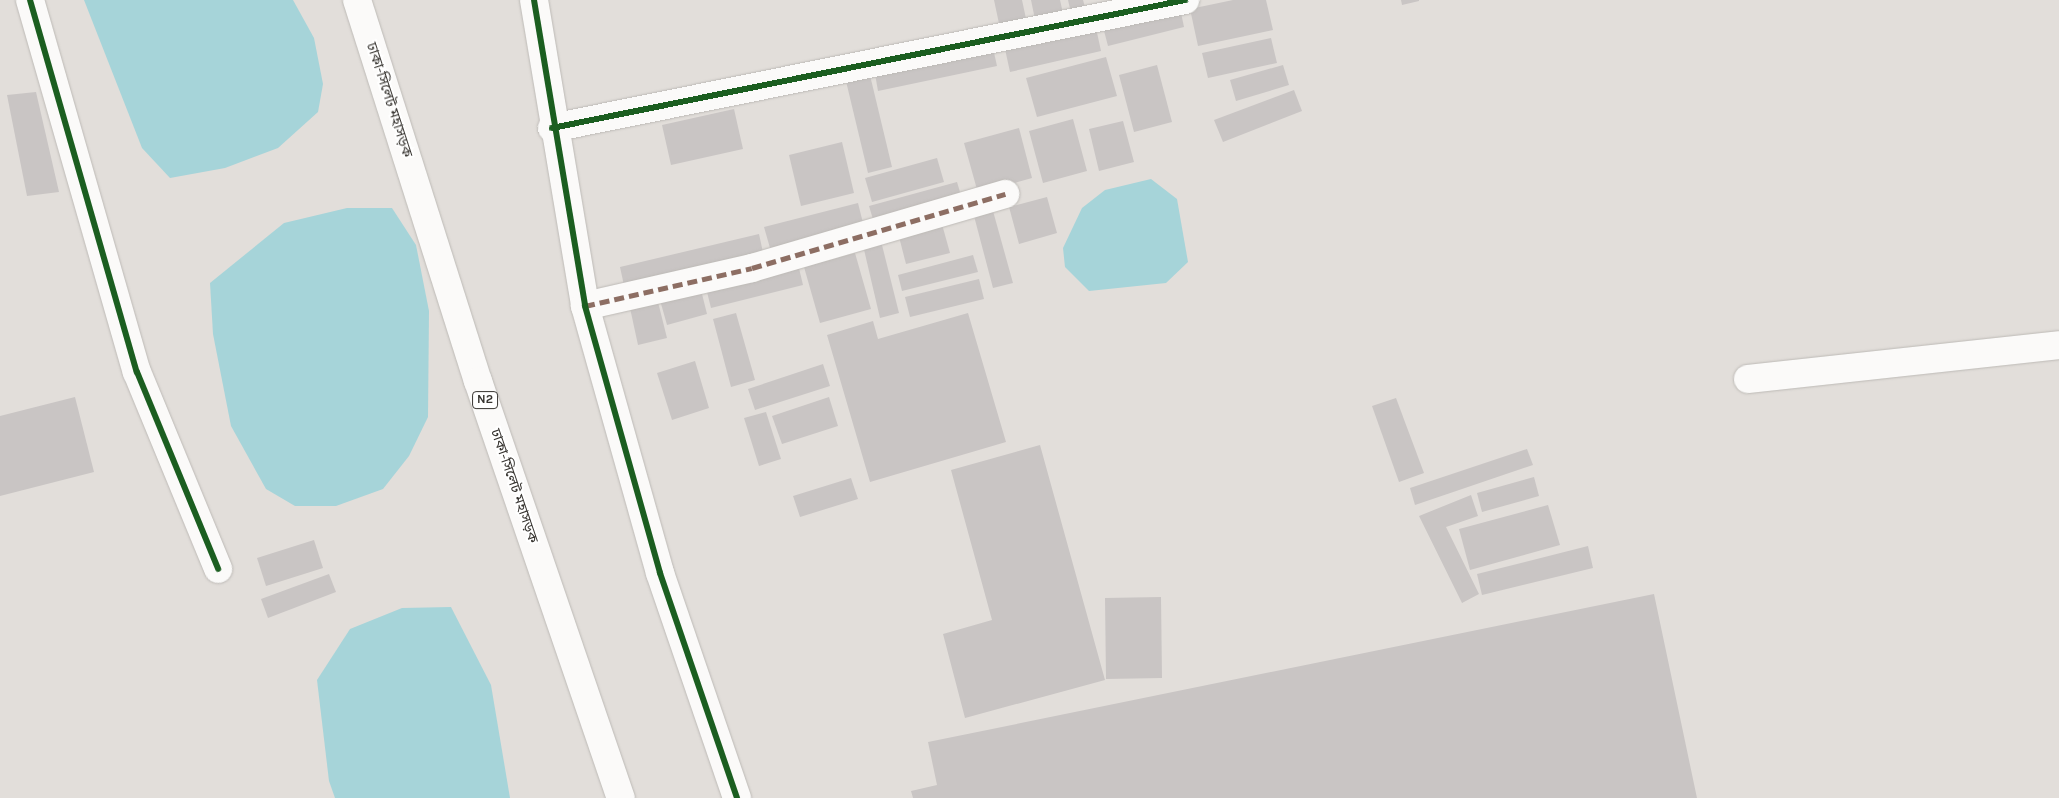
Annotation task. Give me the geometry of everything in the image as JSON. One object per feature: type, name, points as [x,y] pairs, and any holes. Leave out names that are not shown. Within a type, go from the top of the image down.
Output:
[{"type":"main road","points":[[30,0],[136,372],[218,569]]},
{"type":"main road","name":"ঢাকা-সিলেট মহাসড়ক","points":[[357,0],[478,381],[621,798]]},
{"type":"main road","points":[[534,0],[552,128],[585,306],[660,573],[737,798]]},
{"type":"main road","points":[[552,128],[1185,0]]},
{"type":"main road","points":[[585,306],[752,268],[1005,194]]},
{"type":"main road","points":[[1748,379],[2059,345]]},
{"type":"water","points":[[84,0],[293,0],[314,38],[323,84],[318,112],[278,148],[225,168],[170,178],[142,148]]},
{"type":"water","points":[[1151,179],[1177,199],[1188,262],[1166,283],[1089,291],[1065,267],[1063,248],[1082,208],[1105,190]]},
{"type":"water","points":[[347,208],[392,208],[416,245],[429,311],[428,417],[409,456],[383,489],[336,506],[295,506],[266,489],[231,426],[213,334],[210,283],[284,223]]},
{"type":"water","points":[[451,607],[491,685],[510,798],[335,798],[329,781],[317,680],[350,629],[402,608]]},
{"type":"building","points":[[994,0],[1022,0],[1028,28],[1001,33]]},
{"type":"building","points":[[1031,0],[1060,0],[1065,22],[1037,29]]},
{"type":"building","points":[[1068,0],[1083,0],[1087,14],[1072,17]]},
{"type":"building","points":[[1233,0],[1266,0],[1273,30],[1198,46],[1190,9]]},
{"type":"building","points":[[1401,0],[1419,0],[1419,1],[1402,5]]},
{"type":"building","points":[[1180,8],[1184,27],[1108,46],[1103,27]]},
{"type":"building","points":[[1096,28],[1101,51],[1010,72],[1005,49]]},
{"type":"building","points":[[1271,38],[1277,63],[1208,78],[1202,53]]},
{"type":"building","points":[[993,48],[997,66],[878,91],[875,74]]},
{"type":"building","points":[[1106,57],[1117,96],[1037,117],[1026,78]]},
{"type":"building","points":[[1157,65],[1172,122],[1134,132],[1119,75]]},
{"type":"building","points":[[1283,65],[1289,85],[1236,101],[1230,80]]},
{"type":"building","points":[[869,71],[892,167],[868,173],[845,77]]},
{"type":"building","points":[[1294,90],[1302,111],[1223,142],[1214,120]]},
{"type":"building","points":[[36,92],[59,192],[27,196],[7,95]]},
{"type":"building","points":[[734,109],[743,149],[671,165],[662,125]]},
{"type":"building","points":[[1073,119],[1087,171],[1043,183],[1029,131]]},
{"type":"building","points":[[1123,121],[1134,162],[1099,171],[1089,129]]},
{"type":"building","points":[[1019,128],[1032,178],[978,193],[964,143]]},
{"type":"building","points":[[842,142],[854,193],[801,206],[789,155]]},
{"type":"building","points":[[937,158],[944,182],[872,202],[865,178]]},
{"type":"building","points":[[957,182],[963,202],[875,226],[869,206]]},
{"type":"building","points":[[1047,197],[1057,233],[1019,244],[1009,207]]},
{"type":"building","points":[[858,203],[865,231],[772,255],[764,227]]},
{"type":"building","points":[[993,211],[1013,283],[993,288],[974,216]]},
{"type":"building","points":[[940,217],[950,253],[906,264],[897,229]]},
{"type":"building","points":[[759,234],[764,257],[625,290],[620,267]]},
{"type":"building","points":[[880,237],[899,313],[880,318],[862,241]]},
{"type":"building","points":[[855,253],[871,309],[820,323],[804,267]]},
{"type":"building","points":[[973,255],[978,272],[902,291],[898,275]]},
{"type":"building","points":[[798,264],[803,285],[711,308],[706,288]]},
{"type":"building","points":[[979,279],[984,299],[910,317],[905,297]]},
{"type":"building","points":[[701,290],[707,314],[667,325],[660,300]]},
{"type":"building","points":[[658,302],[667,338],[638,345],[630,308]]},
{"type":"building","points":[[736,313],[755,380],[731,387],[713,319]]},
{"type":"building","points":[[968,313],[1006,442],[870,482],[827,335],[873,321],[878,339]]},
{"type":"building","points":[[695,361],[709,408],[672,420],[657,373]]},
{"type":"building","points":[[823,364],[830,386],[755,410],[748,389]]},
{"type":"building","points":[[75,397],[94,472],[0,496],[0,416]]},
{"type":"building","points":[[829,397],[838,426],[782,444],[772,416]]},
{"type":"building","points":[[1396,398],[1424,473],[1399,482],[1372,406]]},
{"type":"building","points":[[766,412],[781,459],[759,466],[744,418]]},
{"type":"building","points":[[1040,445],[1105,680],[965,718],[943,634],[992,620],[951,470]]},
{"type":"building","points":[[1527,449],[1533,465],[1415,505],[1410,488]]},
{"type":"building","points":[[1534,477],[1539,496],[1482,512],[1477,493]]},
{"type":"building","points":[[851,478],[858,499],[800,517],[793,496]]},
{"type":"building","points":[[1471,495],[1478,516],[1446,527],[1479,594],[1462,603],[1419,516]]},
{"type":"building","points":[[1548,505],[1560,545],[1470,570],[1459,529]]},
{"type":"building","points":[[314,540],[323,568],[266,586],[257,558]]},
{"type":"building","points":[[1588,546],[1593,568],[1482,595],[1477,574]]},
{"type":"building","points":[[329,574],[336,592],[268,618],[261,599]]},
{"type":"building","points":[[1654,594],[1697,798],[913,798],[911,791],[937,785],[928,742]]},
{"type":"building","points":[[1161,597],[1162,678],[1106,679],[1105,598]]},
{"type":"marked path","points":[[585,306],[752,268],[1005,194]]},
{"type":"cycle path","points":[[30,0],[137,372],[218,569]]},
{"type":"cycle path","points":[[534,0],[585,306],[660,573],[737,798]]},
{"type":"cycle path","points":[[552,128],[1185,0]]}]
